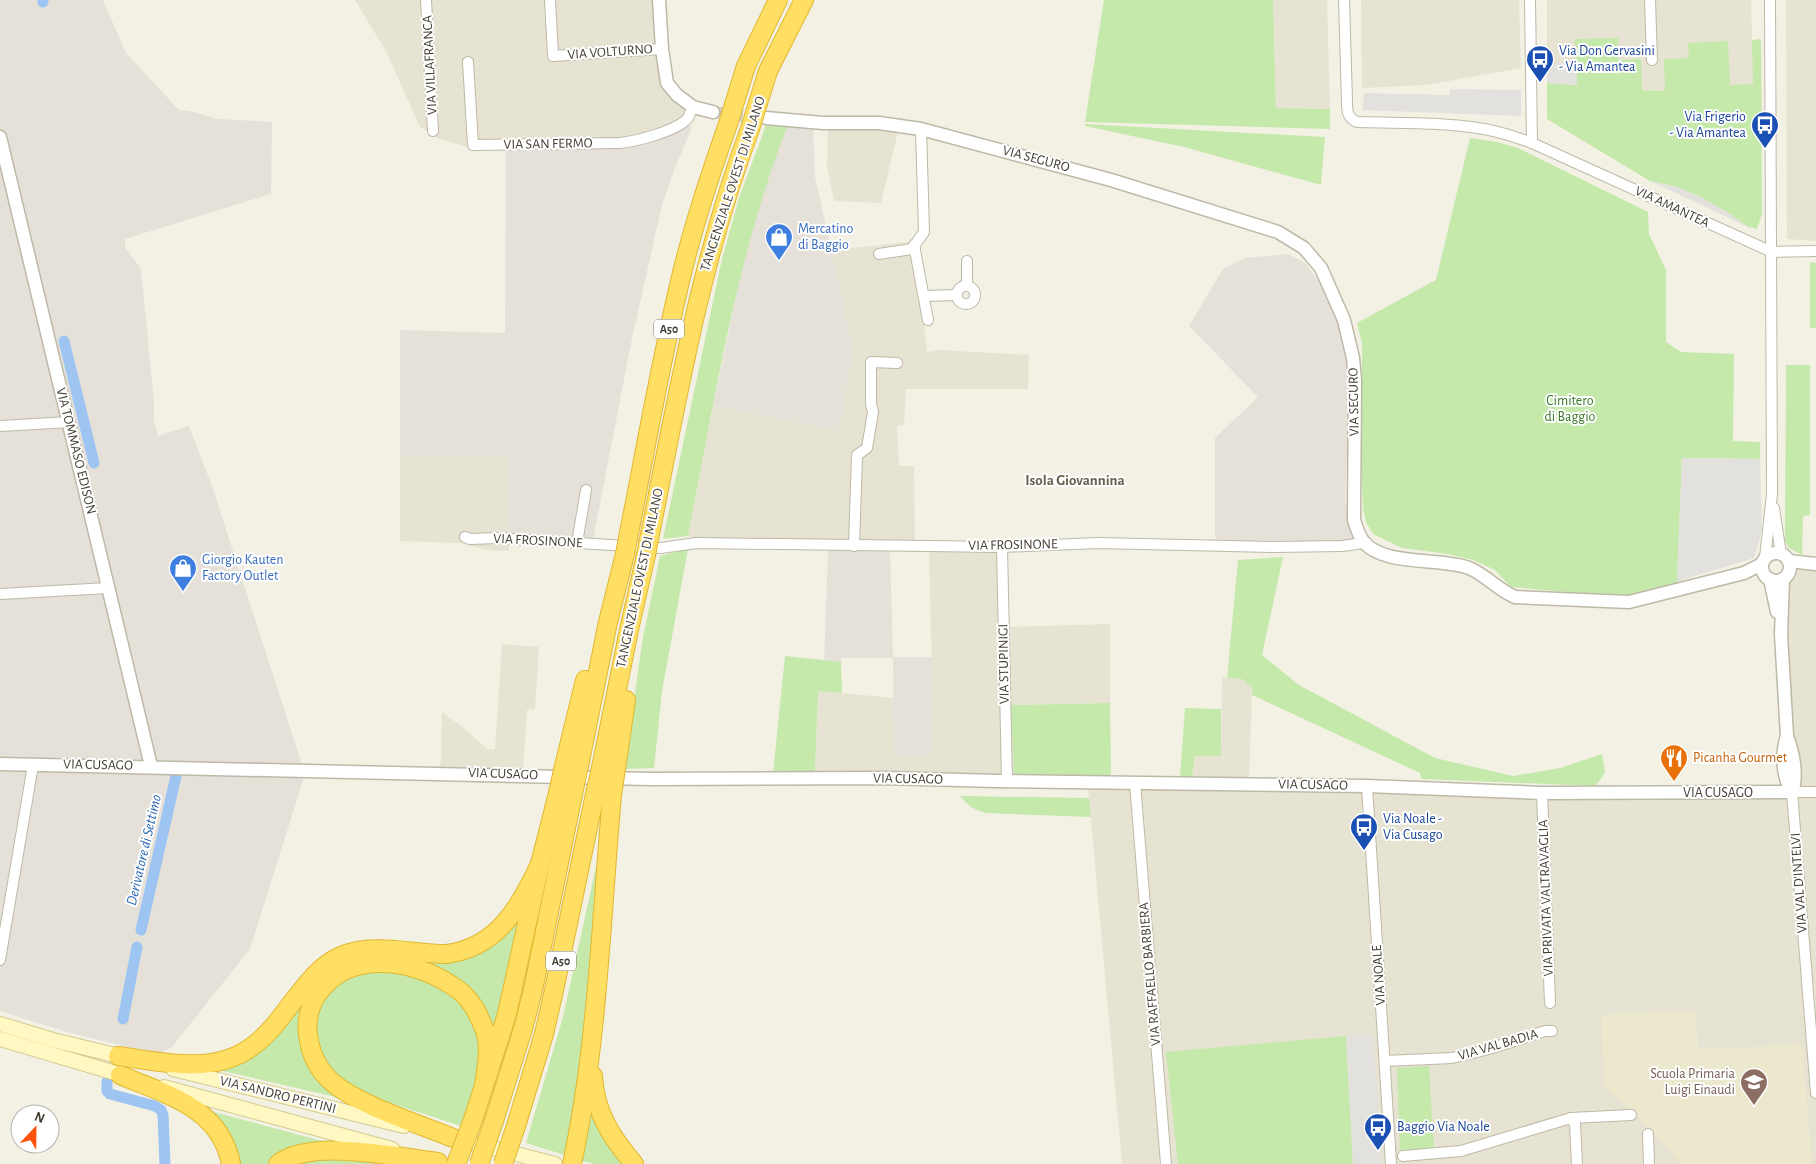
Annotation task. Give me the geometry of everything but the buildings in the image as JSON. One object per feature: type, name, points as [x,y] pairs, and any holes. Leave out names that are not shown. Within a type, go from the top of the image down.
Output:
[{"type":"highway","name":"TANGENZIALE OVEST DI MILANO","points":[[479,1164],[512,1067],[533,990],[565,793],[608,622],[621,546],[683,268],[708,178],[728,124],[746,66],[778,0]]},
{"type":"highway","name":"TANGENZIALE OVEST DI MILANO","points":[[503,1164],[544,1034],[604,794],[630,625],[652,547],[701,285],[726,194],[750,129],[768,72],[804,0]]},
{"type":"highway","points":[[118,1056],[187,1065],[211,1064],[227,1060],[242,1053],[263,1038],[315,975],[326,964],[338,957],[361,950],[377,949],[446,954],[478,944],[500,928],[529,889],[540,864],[565,793]]},
{"type":"highway","points":[[572,1164],[583,1108],[591,1047],[604,794]]},
{"type":"highway","points":[[456,1164],[474,1117],[507,1014],[540,864]]},
{"type":"highway","points":[[454,1138],[365,1102],[334,1084],[324,1074],[314,1060],[309,1046],[307,1028],[309,1012],[316,996],[325,984],[338,974],[352,967],[370,963],[391,963],[412,967],[451,984],[466,997],[478,1014],[485,1032],[487,1046],[484,1087]]},
{"type":"highway","points":[[591,1047],[593,1082],[603,1122],[612,1138],[634,1164]]},
{"type":"highway","points":[[120,1075],[171,1097],[204,1115],[221,1134],[228,1148],[231,1164]]},
{"type":"highway","points":[[278,1164],[291,1157],[322,1150],[442,1163]]},
{"type":"main road","name":"VIA SANDRO PERTINI","points":[[0,1024],[53,1040],[555,1164]]},
{"type":"main road","name":"VIA SANDRO PERTINI","points":[[0,1039],[120,1075],[442,1163]]},
{"type":"street","name":"VIA VILLAFRANCA","points":[[426,0],[433,131]]},
{"type":"street","name":"VIA VOLTURNO","points":[[550,0],[553,56],[662,49]]},
{"type":"street","points":[[659,0],[662,49],[667,83],[693,107],[713,112]]},
{"type":"street","name":"VIA AMANTEA","points":[[1344,0],[1347,109],[1351,120],[1357,122],[1466,126],[1506,134],[1532,142],[1772,252],[1816,251]]},
{"type":"street","points":[[1530,0],[1532,142]]},
{"type":"street","points":[[1650,0],[1652,60]]},
{"type":"street","points":[[1770,0],[1772,494],[1764,573],[1769,579],[1781,634]]},
{"type":"street","name":"VIA SAN FERMO","points":[[468,62],[473,145],[620,143],[634,141],[668,130],[685,120],[693,107]]},
{"type":"street","name":"VIA SEGURO","points":[[766,118],[823,123],[879,123],[921,129],[1130,186],[1278,232],[1304,248],[1321,268],[1344,320],[1353,358],[1355,380],[1354,520],[1364,542]]},
{"type":"street","points":[[879,254],[912,248],[924,232],[921,129]]},
{"type":"street","name":"VIA TOMMASO EDISON","points":[[0,137],[151,766]]},
{"type":"street","points":[[914,245],[928,320]]},
{"type":"street","points":[[957,295],[962,303],[971,302],[974,297],[974,292],[967,286],[967,261]]},
{"type":"street","points":[[957,295],[960,289],[967,286]]},
{"type":"street","points":[[925,296],[957,295]]},
{"type":"street","points":[[854,546],[857,455],[867,448],[873,412],[871,404],[871,362],[897,363]]},
{"type":"street","points":[[0,426],[69,422]]},
{"type":"street","points":[[577,543],[586,490]]},
{"type":"street","points":[[1772,494],[1786,566],[1781,634],[1787,736],[1794,766],[1792,792]]},
{"type":"street","name":"VIA FROSINONE","points":[[465,537],[470,539],[497,538],[652,547],[696,543],[1002,546],[1098,543],[1275,547],[1342,546],[1364,542]]},
{"type":"street","points":[[1364,542],[1388,556],[1471,569],[1507,594],[1515,597],[1625,603],[1744,573],[1774,553],[1786,566],[1816,566]]},
{"type":"street","name":"VIA STUPINIGI","points":[[1002,546],[1007,782]]},
{"type":"street","points":[[1744,573],[1778,580],[1786,566]]},
{"type":"street","points":[[0,594],[108,588]]},
{"type":"street","name":"VIA CUSAGO","points":[[0,764],[650,779],[885,778],[1007,782],[1367,786],[1542,793],[1816,792]]},
{"type":"street","points":[[0,960],[33,765]]},
{"type":"street","name":"VIA RAFFAELLO BARBIERA","points":[[1135,783],[1166,1164]]},
{"type":"street","name":"VIA NOALE","points":[[1367,786],[1391,1164]]},
{"type":"street","name":"VIA VAL D'INTELVI","points":[[1792,792],[1816,1093]]},
{"type":"street","name":"VIA PRIVATA VALTRAVAGLIA","points":[[1542,793],[1550,1003]]},
{"type":"street","name":"VIA VAL BADIA","points":[[1385,1061],[1452,1058],[1489,1049],[1545,1031],[1552,1031]]},
{"type":"street","points":[[1403,1156],[1461,1151],[1571,1118],[1631,1115]]},
{"type":"street","points":[[1571,1118],[1575,1124],[1578,1164]]},
{"type":"street","points":[[1648,1134],[1649,1164]]},
{"type":"shaded area","points":[[0,0],[103,0],[126,53],[179,110],[218,119],[272,122],[271,194],[125,239],[125,247],[141,269],[154,402],[154,422],[158,436],[189,426],[212,486],[305,774],[250,949],[171,1048],[155,1054],[67,1032],[0,1011]]},
{"type":"shaded area","points":[[355,0],[657,0],[664,71],[688,109],[683,125],[639,144],[467,147],[439,139],[420,127],[387,53]]},
{"type":"shaded area","points":[[1273,0],[1327,0],[1330,109],[1276,108]]},
{"type":"shaded area","points":[[1361,0],[1519,0],[1521,68],[1426,85],[1362,88]]},
{"type":"shaded area","points":[[1547,0],[1751,0],[1752,40],[1761,39],[1762,125],[1665,91],[1547,83]]},
{"type":"shaded area","points":[[1786,0],[1816,0],[1816,241],[1787,239]]},
{"type":"shaded area","points":[[1576,62],[1577,85],[1547,83],[1547,63]]},
{"type":"shaded area","points":[[1450,89],[1521,90],[1521,116],[1362,110],[1364,93],[1449,95]]},
{"type":"shaded area","points":[[683,125],[692,127],[662,205],[632,338],[593,540],[509,535],[509,457],[400,457],[400,330],[505,333],[506,146],[639,144]]},
{"type":"shaded area","points":[[787,127],[813,129],[815,177],[853,347],[840,431],[713,406],[745,254],[770,169]]},
{"type":"shaded area","points":[[876,128],[898,131],[881,203],[834,201],[827,166],[828,129]]},
{"type":"shaded area","points":[[1650,181],[1677,187],[1701,197],[1748,227]]},
{"type":"shaded area","points":[[910,242],[921,296],[927,352],[940,350],[1029,355],[1028,389],[906,389],[904,425],[897,426],[899,466],[914,466],[915,542],[697,540],[688,536],[713,406],[840,430],[853,347],[831,250]]},
{"type":"shaded area","points":[[1288,254],[1305,263],[1319,281],[1337,321],[1348,364],[1350,392],[1345,500],[1355,538],[1345,543],[1218,541],[1215,536],[1215,438],[1258,397],[1189,326],[1223,269],[1245,258]]},
{"type":"shaded area","points":[[400,457],[509,457],[509,551],[487,550],[459,543],[400,541]]},
{"type":"shaded area","points":[[1682,458],[1760,459],[1762,530],[1754,558],[1677,583]]},
{"type":"shaded area","points":[[890,549],[893,657],[932,657],[934,754],[894,755],[893,658],[842,658],[841,662],[824,661],[828,550]]},
{"type":"shaded area","points":[[1007,550],[1009,627],[1110,624],[1110,703],[1011,705],[1014,776],[815,772],[818,691],[894,698],[894,755],[934,754],[929,551]]},
{"type":"shaded area","points":[[1816,568],[1816,1164],[1122,1164],[1088,787],[1786,795],[1788,735],[1785,580],[1790,573],[1801,569]]},
{"type":"shaded area","points":[[502,644],[539,647],[535,709],[527,710],[523,769],[438,768],[441,762],[442,712],[487,749],[495,749]]},
{"type":"shaded area","points":[[1222,677],[1242,679],[1252,688],[1249,783],[1192,783],[1195,756],[1221,756]]},
{"type":"shaded area","points":[[1696,1011],[1698,1049],[1802,1045],[1812,1164],[1681,1164],[1654,1132],[1604,1086],[1601,1015]]},
{"type":"shaded area","points":[[1373,1035],[1382,1164],[1353,1164],[1346,1036]]},
{"type":"green space","points":[[1104,0],[1273,0],[1276,108],[1330,109],[1330,129],[1085,122]]},
{"type":"green space","points":[[1618,38],[1618,60],[1641,59],[1642,90],[1665,91],[1664,59],[1689,58],[1688,43],[1728,41],[1730,85],[1753,84],[1752,40],[1761,39],[1762,214],[1757,229],[1748,227],[1727,212],[1677,187],[1650,181],[1547,119],[1547,83],[1577,85],[1575,39]]},
{"type":"green space","points":[[1085,124],[1325,137],[1321,185],[1184,147],[1085,126]]},
{"type":"green space","points":[[766,125],[787,127],[769,177],[740,278],[728,329],[688,536],[663,539],[722,259],[739,198]]},
{"type":"green space","name":"Cimitero di Baggio","points":[[1470,138],[1497,142],[1518,148],[1648,212],[1649,234],[1666,270],[1666,342],[1681,352],[1734,354],[1733,441],[1760,442],[1760,459],[1682,458],[1677,583],[1624,597],[1511,587],[1495,570],[1473,560],[1448,554],[1402,548],[1373,534],[1366,522],[1363,509],[1362,480],[1362,343],[1357,323],[1436,280]]},
{"type":"green space","points":[[1810,262],[1816,263],[1816,328],[1810,328]]},
{"type":"green space","points":[[1786,365],[1810,365],[1810,515],[1803,516],[1802,555],[1789,548],[1785,541]]},
{"type":"green space","points":[[688,549],[662,691],[654,768],[624,769],[643,637],[660,556]]},
{"type":"green space","points":[[1283,557],[1262,655],[1299,685],[1435,758],[1513,776],[1560,768],[1602,754],[1605,772],[1596,786],[1421,779],[1420,773],[1252,695],[1252,688],[1242,679],[1227,678],[1238,560]]},
{"type":"green space","points":[[785,656],[841,662],[842,693],[818,691],[815,772],[773,773]]},
{"type":"green space","points":[[1110,703],[1111,777],[1014,776],[1011,705]]},
{"type":"green space","points":[[1185,708],[1221,709],[1221,756],[1195,756],[1192,778],[1180,778]]},
{"type":"green space","points":[[960,796],[1089,798],[1091,817],[986,813],[972,807]]},
{"type":"green space","points":[[596,867],[601,869],[584,1054],[568,1156],[526,1143],[563,1017]]},
{"type":"green space","points":[[515,923],[518,923],[521,927],[494,1039],[487,1017],[476,997],[466,986],[453,977],[422,963],[405,959],[372,957],[358,959],[345,964],[323,979],[308,1001],[301,1026],[304,1049],[311,1066],[328,1087],[344,1099],[210,1068],[240,1058],[263,1042],[273,1033],[314,983],[340,961],[355,955],[370,953],[434,959],[465,957],[480,951]]},
{"type":"green space","points":[[357,970],[410,971],[462,1000],[482,1041],[480,1069],[461,1126],[387,1102],[349,1086],[336,1078],[315,1050],[313,1037],[319,998]]},
{"type":"green space","points":[[1346,1036],[1353,1164],[1178,1164],[1166,1052]]},
{"type":"green space","points":[[1429,1066],[1434,1149],[1400,1150],[1397,1068]]},
{"type":"green space","points":[[590,1104],[627,1164],[595,1164],[578,1160]]},
{"type":"green space","points":[[214,1112],[326,1142],[272,1161],[269,1164],[237,1164],[222,1123]]},
{"type":"green space","points":[[320,1155],[395,1164],[289,1164]]},
{"type":"waterway","name":"Derivatore di Settimo","points":[[64,341],[94,463]]},
{"type":"waterway","name":"Derivatore di Settimo","points":[[141,930],[176,776]]},
{"type":"waterway","name":"Derivatore di Settimo","points":[[123,1019],[137,947]]},
{"type":"waterway","name":"Derivatore di Settimo","points":[[107,1082],[107,1091],[110,1094],[155,1106],[161,1110],[163,1115],[165,1164]]},
{"type":"tunnel","points":[[713,112],[761,118]]},
{"type":"place","name":"Via Don Gervasini - Via Amantea","points":[[1540,83]]},
{"type":"place","name":"Via Frigerio - Via Amantea","points":[[1765,149]]},
{"type":"place","name":"Mercatino di Baggio","points":[[779,261]]},
{"type":"place","name":"Giorgio Kauten Factory Outlet","points":[[183,592]]},
{"type":"place","name":"Picanha Gourmet","points":[[1674,782]]},
{"type":"place","name":"Via Noale - Via Cusago","points":[[1364,851]]},
{"type":"place","name":"Scuola Primaria Luigi Einaudi","points":[[1754,1106]]},
{"type":"place","name":"Baggio Via Noale","points":[[1378,1151]]},
{"type":"district","name":"Isola Giovannina","points":[[1075,480]]}]
